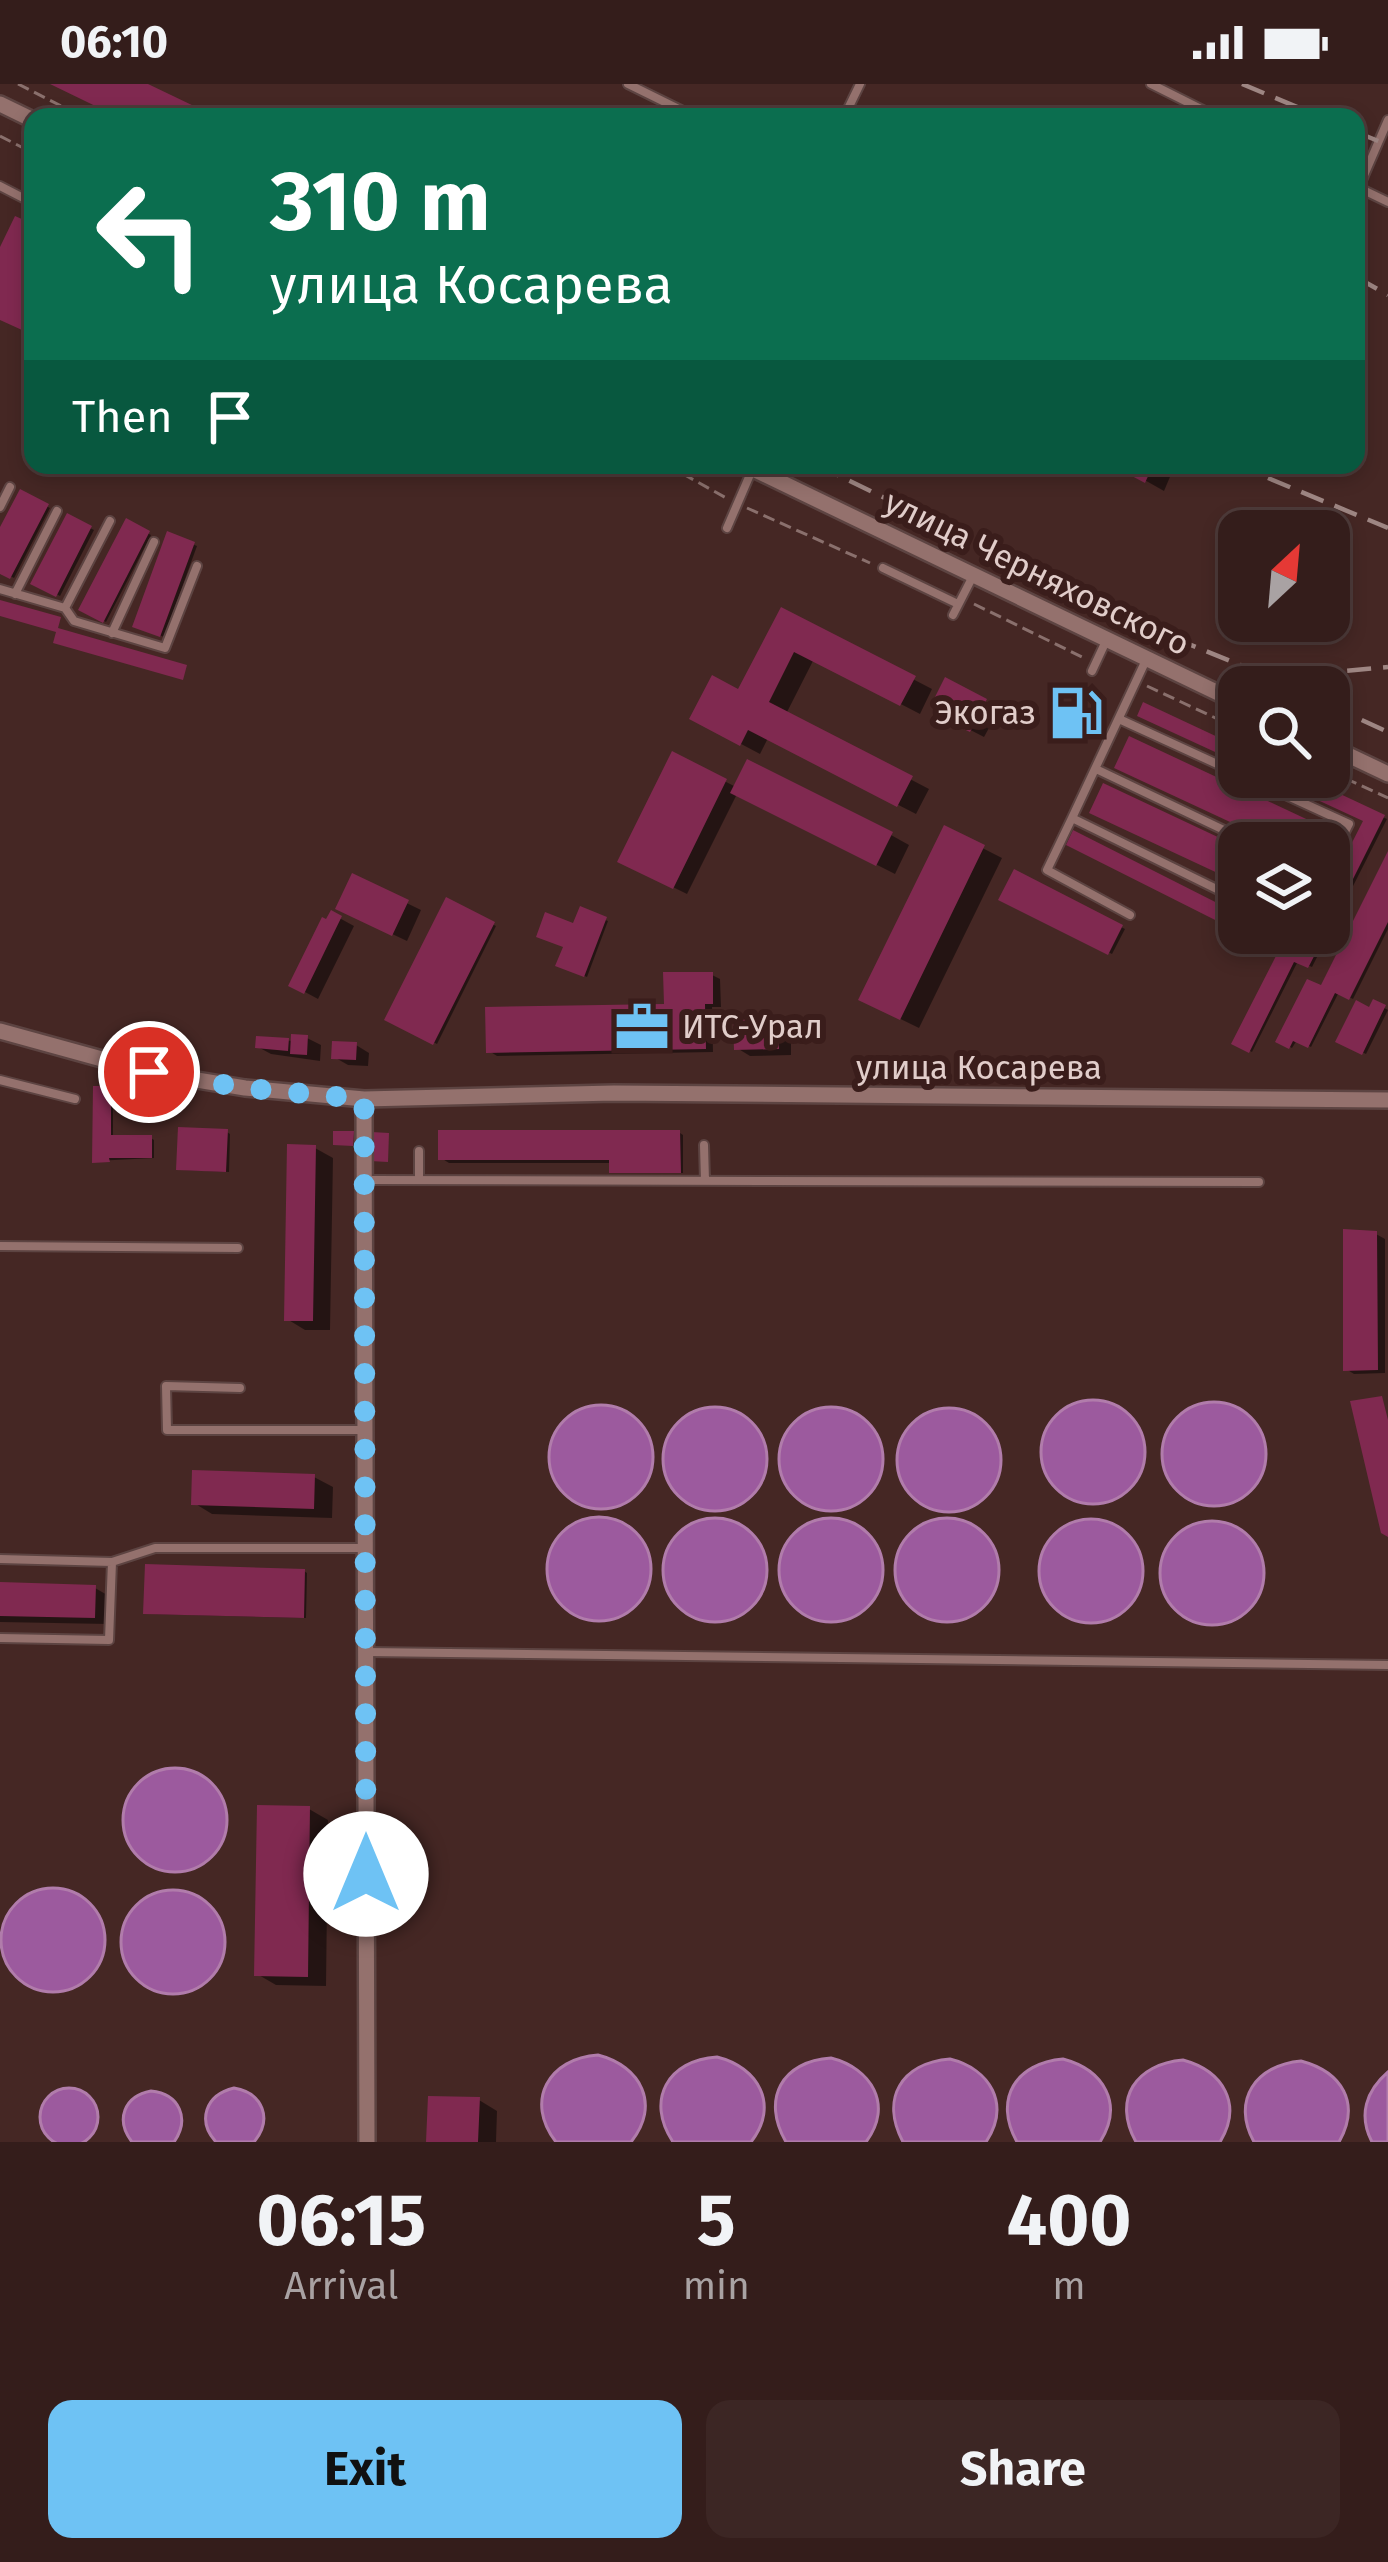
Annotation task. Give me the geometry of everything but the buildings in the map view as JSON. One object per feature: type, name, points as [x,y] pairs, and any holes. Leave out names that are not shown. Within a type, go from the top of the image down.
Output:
[{"type":"street","name":"улица Черняховского","points":[[764,474],[1218,693]]},
{"type":"street","points":[[1350,756],[1388,774]]},
{"type":"street","name":"улица Косарева","points":[[0,1031],[149,1072],[245,1088],[364,1099],[614,1093],[1388,1100]]},
{"type":"street","points":[[364,1099],[367,2142]]},
{"type":"lane","points":[[628,84],[677,108]]},
{"type":"lane","points":[[1151,84],[1199,108]]},
{"type":"lane","points":[[1365,172],[1388,121]]},
{"type":"lane","points":[[727,527],[747,474]]},
{"type":"lane","points":[[0,507],[10,487]]},
{"type":"lane","points":[[15,594],[57,511]]},
{"type":"lane","points":[[64,608],[110,521]]},
{"type":"lane","points":[[112,633],[154,542]]},
{"type":"lane","points":[[0,589],[64,608],[74,621],[165,648],[196,566]]},
{"type":"lane","points":[[883,568],[960,601]]},
{"type":"lane","points":[[953,615],[973,575]]},
{"type":"lane","points":[[1094,667],[1107,640]]},
{"type":"lane","points":[[1130,915],[1048,870],[1146,659]]},
{"type":"lane","points":[[1119,719],[1218,764]]},
{"type":"lane","points":[[1096,769],[1218,827]]},
{"type":"lane","points":[[1293,798],[1345,822]]},
{"type":"lane","points":[[1072,818],[1218,890]]},
{"type":"lane","points":[[0,1080],[75,1099]]},
{"type":"lane","points":[[704,1145],[705,1180]]},
{"type":"lane","points":[[419,1151],[419,1180]]},
{"type":"lane","points":[[364,1180],[1258,1182]]},
{"type":"lane","points":[[0,1246],[238,1247]]},
{"type":"lane","points":[[240,1388],[166,1386],[167,1430],[365,1430]]},
{"type":"lane","points":[[0,1559],[112,1562],[155,1548],[365,1547]]},
{"type":"lane","points":[[0,1638],[110,1640],[112,1562]]},
{"type":"lane","points":[[366,1652],[1388,1665]]},
{"type":"path","points":[[18,84],[65,108]]},
{"type":"path","points":[[683,474],[738,504],[883,568]]},
{"type":"path","points":[[960,601],[1094,667]]},
{"type":"path","points":[[1137,681],[1218,719]]},
{"type":"path","points":[[1350,781],[1388,798]]},
{"type":"shaded area","points":[[1093,1400],[1113,1404],[1130,1415],[1141,1432],[1145,1452],[1141,1472],[1130,1489],[1113,1500],[1093,1504],[1073,1500],[1056,1489],[1045,1472],[1041,1452],[1045,1432],[1056,1415],[1073,1404]]},
{"type":"shaded area","points":[[1214,1402],[1234,1406],[1251,1417],[1262,1434],[1266,1454],[1262,1474],[1251,1491],[1234,1502],[1214,1506],[1194,1502],[1177,1491],[1166,1474],[1162,1454],[1166,1434],[1177,1417],[1194,1406]]},
{"type":"shaded area","points":[[601,1405],[621,1409],[638,1420],[649,1437],[653,1457],[649,1477],[638,1494],[621,1505],[601,1509],[581,1505],[564,1494],[553,1477],[549,1457],[553,1437],[564,1420],[581,1409]]},
{"type":"shaded area","points":[[715,1407],[735,1411],[752,1422],[763,1439],[767,1459],[763,1479],[752,1496],[735,1507],[715,1511],[695,1507],[678,1496],[667,1479],[663,1459],[667,1439],[678,1422],[695,1411]]},
{"type":"shaded area","points":[[831,1407],[851,1411],[868,1422],[879,1439],[883,1459],[879,1479],[868,1496],[851,1507],[831,1511],[811,1507],[794,1496],[783,1479],[779,1459],[783,1439],[794,1422],[811,1411]]},
{"type":"shaded area","points":[[949,1408],[969,1412],[986,1423],[997,1440],[1001,1460],[997,1480],[986,1497],[969,1508],[949,1512],[929,1508],[912,1497],[901,1480],[897,1460],[901,1440],[912,1423],[929,1412]]},
{"type":"shaded area","points":[[599,1517],[619,1521],[636,1532],[647,1549],[651,1569],[647,1589],[636,1606],[619,1617],[599,1621],[579,1617],[562,1606],[551,1589],[547,1569],[551,1549],[562,1532],[579,1521]]},
{"type":"shaded area","points":[[715,1518],[735,1522],[752,1533],[763,1550],[767,1570],[763,1590],[752,1607],[735,1618],[715,1622],[695,1618],[678,1607],[667,1590],[663,1570],[667,1550],[678,1533],[695,1522]]},
{"type":"shaded area","points":[[831,1518],[851,1522],[868,1533],[879,1550],[883,1570],[879,1590],[868,1607],[851,1618],[831,1622],[811,1618],[794,1607],[783,1590],[779,1570],[783,1550],[794,1533],[811,1522]]},
{"type":"shaded area","points":[[947,1518],[967,1522],[984,1533],[995,1550],[999,1570],[995,1590],[984,1607],[967,1618],[947,1622],[927,1618],[910,1607],[899,1590],[895,1570],[899,1550],[910,1533],[927,1522]]},
{"type":"shaded area","points":[[1091,1519],[1111,1523],[1128,1534],[1139,1551],[1143,1571],[1139,1591],[1128,1608],[1111,1619],[1091,1623],[1071,1619],[1054,1608],[1043,1591],[1039,1571],[1043,1551],[1054,1534],[1071,1523]]},
{"type":"shaded area","points":[[1212,1521],[1232,1525],[1249,1536],[1260,1553],[1264,1573],[1260,1593],[1249,1610],[1232,1621],[1212,1625],[1192,1621],[1175,1610],[1164,1593],[1160,1573],[1164,1553],[1175,1536],[1192,1525]]},
{"type":"shaded area","points":[[175,1768],[195,1772],[212,1783],[223,1800],[227,1820],[223,1840],[212,1857],[195,1868],[175,1872],[155,1868],[138,1857],[127,1840],[123,1820],[127,1800],[138,1783],[155,1772]]},
{"type":"shaded area","points":[[53,1888],[73,1892],[90,1903],[101,1920],[105,1940],[101,1960],[90,1977],[73,1988],[53,1992],[33,1988],[16,1977],[5,1960],[1,1940],[5,1920],[16,1903],[33,1892]]},
{"type":"shaded area","points":[[173,1890],[193,1894],[210,1905],[221,1922],[225,1942],[221,1962],[210,1979],[193,1990],[173,1994],[153,1990],[136,1979],[125,1962],[121,1942],[125,1922],[136,1905],[153,1894]]},
{"type":"shaded area","points":[[598,2055],[626,2068],[642,2089],[645,2114],[640,2128],[631,2142],[556,2142],[542,2112],[547,2084],[566,2064]]},
{"type":"shaded area","points":[[717,2057],[744,2069],[760,2089],[764,2115],[760,2128],[751,2142],[673,2142],[661,2111],[666,2085],[686,2066]]},
{"type":"shaded area","points":[[831,2058],[857,2070],[874,2090],[878,2115],[874,2128],[866,2142],[786,2142],[776,2111],[781,2085],[800,2066]]},
{"type":"shaded area","points":[[950,2059],[976,2071],[992,2090],[997,2114],[986,2142],[903,2142],[894,2111],[900,2086],[919,2068]]},
{"type":"shaded area","points":[[1063,2059],[1089,2071],[1106,2090],[1110,2115],[1100,2142],[1017,2142],[1007,2111],[1013,2086],[1033,2068]]},
{"type":"shaded area","points":[[1183,2060],[1209,2072],[1225,2091],[1230,2115],[1220,2142],[1136,2142],[1127,2112],[1133,2086],[1152,2068]]},
{"type":"shaded area","points":[[1301,2061],[1327,2073],[1344,2091],[1348,2114],[1339,2142],[1254,2142],[1245,2112],[1252,2087],[1271,2069]]},
{"type":"shaded area","points":[[1388,2072],[1388,2142],[1372,2142],[1366,2104]]},
{"type":"shaded area","points":[[234,2088],[252,2095],[262,2108],[263,2125],[254,2142],[216,2142],[207,2126],[211,2103]]},
{"type":"shaded area","points":[[58,2090],[80,2090],[96,2106],[96,2128],[83,2142],[55,2142],[42,2128],[42,2106]]},
{"type":"shaded area","points":[[151,2091],[169,2097],[179,2109],[181,2125],[174,2142],[132,2142],[127,2134],[125,2110],[134,2098]]},
{"type":"railway","points":[[1242,84],[1299,108]]},
{"type":"railway","points":[[1365,136],[1388,145]]},
{"type":"railway","points":[[1365,282],[1388,295]]},
{"type":"railway","points":[[836,474],[1169,636],[1240,665],[1321,673],[1388,667]]},
{"type":"railway","points":[[1268,478],[1388,528]]},
{"type":"railway","points":[[1350,715],[1388,732]]},
{"type":"place","name":"Экогаз","points":[[1076,713]]},
{"type":"place","name":"ИТС-Урал","points":[[642,1027]]},
{"type":"route","points":[[149,1072],[245,1088],[364,1099],[366,1874]]}]
